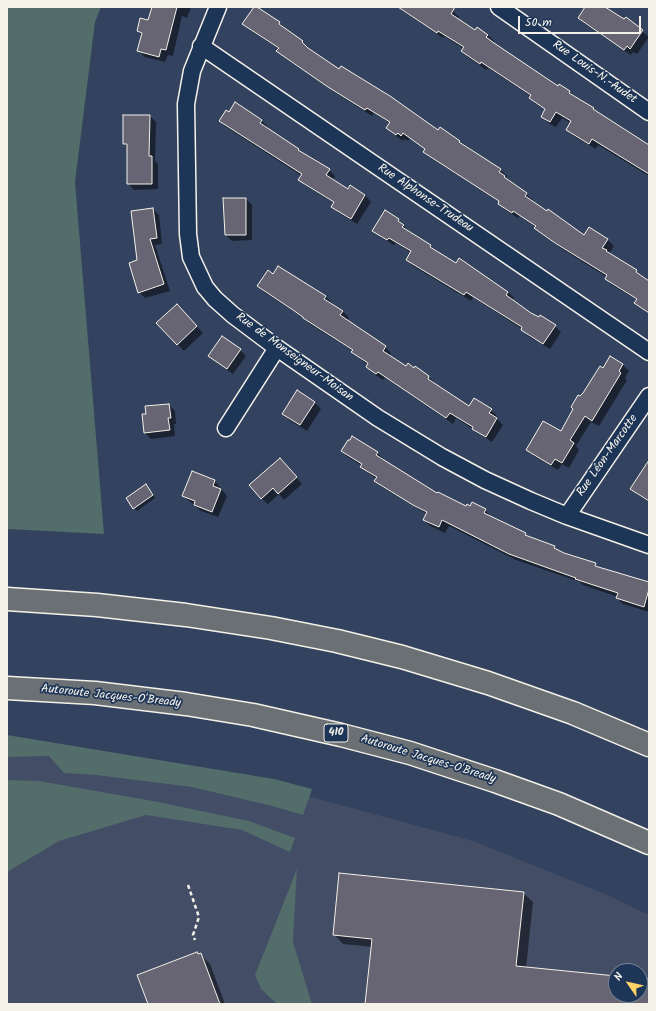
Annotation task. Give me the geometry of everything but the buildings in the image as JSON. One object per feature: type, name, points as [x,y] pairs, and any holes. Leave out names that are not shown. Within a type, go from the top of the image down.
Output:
[{"type":"highway","points":[[7,599],[116,607],[208,618],[271,628],[351,645],[425,663],[488,683],[573,713],[649,745]]},
{"type":"highway","name":"Autoroute Jacques-O'Bready","points":[[7,688],[102,694],[171,702],[253,715],[347,736],[410,753],[495,780],[559,804],[649,843]]},
{"type":"street","name":"Rue de Monseigneur-Moisan","points":[[218,7],[192,71],[186,104],[188,234],[191,257],[205,287],[215,299],[233,315],[278,348],[378,418],[442,457],[485,480],[567,516],[649,545]]},
{"type":"street","name":"Rue Louis-N.-Audet","points":[[499,7],[649,112]]},
{"type":"street","name":"Rue Alphonse-Trudeau","points":[[201,46],[649,352]]},
{"type":"street","points":[[226,428],[278,348]]},
{"type":"street","name":"Rue Léon-Marcotte","points":[[567,516],[649,396]]},
{"type":"path","points":[[188,885],[199,917],[193,935],[195,940]]},
{"type":"shaded area","points":[[7,749],[271,786],[473,841],[605,894],[649,915],[649,1004],[7,1004]]},
{"type":"green space","points":[[7,7],[101,7],[95,22],[75,182],[104,534],[7,529]]},
{"type":"green space","points":[[7,735],[274,779],[312,789],[303,815],[192,787],[96,775],[64,773],[49,756],[7,757]]},
{"type":"green space","points":[[7,780],[39,781],[153,801],[249,821],[295,838],[290,852],[242,830],[146,815],[59,841],[7,872]]},
{"type":"green space","points":[[297,869],[293,942],[312,1004],[277,1004],[261,989],[255,975]]}]
